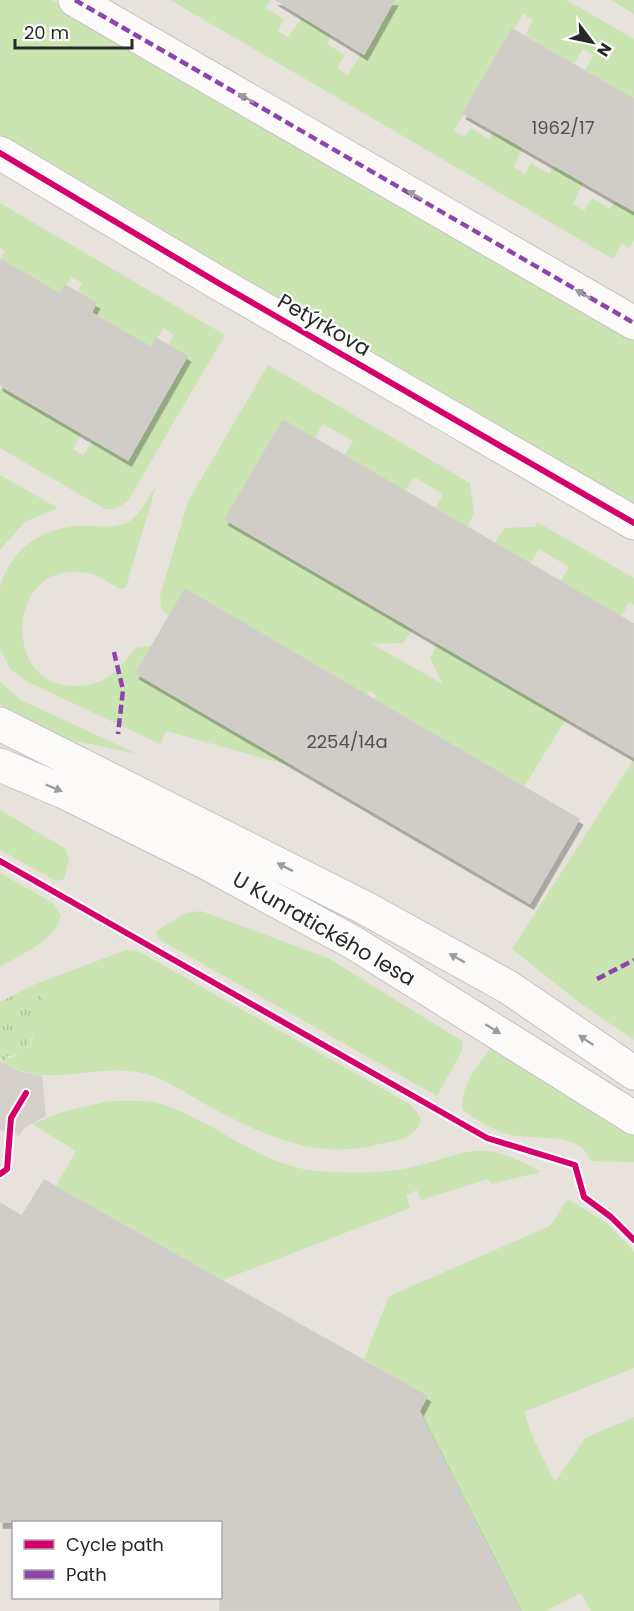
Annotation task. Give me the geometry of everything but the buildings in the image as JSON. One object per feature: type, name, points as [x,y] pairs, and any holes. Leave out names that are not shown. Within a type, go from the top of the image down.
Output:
[{"type":"street","points":[[75,0],[634,323]]},
{"type":"street","name":"Petýrkova","points":[[0,153],[228,289],[634,523]]},
{"type":"street","name":"U Kunratického lesa","points":[[0,724],[367,909],[508,987],[634,1073]]},
{"type":"street","name":"U Kunratického lesa","points":[[0,765],[64,792],[205,862],[354,943],[634,1118]]},
{"type":"green space","points":[[0,0],[51,0],[634,335],[634,508],[0,140]]},
{"type":"green space","points":[[170,0],[271,0],[266,8],[284,19],[278,31],[288,37],[302,18],[331,35],[327,44],[345,55],[337,68],[348,75],[394,0],[566,0],[634,39],[634,99],[585,70],[594,55],[583,49],[574,64],[525,35],[533,20],[523,14],[454,131],[465,137],[471,128],[489,139],[495,130],[523,146],[514,167],[525,174],[531,163],[549,174],[555,165],[584,182],[573,204],[584,211],[592,198],[610,209],[616,200],[634,211],[634,240],[630,248],[622,244],[613,259]]},
{"type":"green space","points":[[611,0],[634,0],[634,14]]},
{"type":"green space","points":[[0,203],[225,335],[127,502],[115,509],[105,509],[0,448],[0,390],[2,387],[82,433],[73,449],[83,455],[93,440],[127,459],[186,357],[168,346],[174,335],[164,328],[150,348],[91,313],[96,304],[77,293],[82,283],[72,277],[59,295],[0,260],[5,251],[0,248]]},
{"type":"green space","points":[[268,365],[470,483],[474,513],[467,527],[435,509],[443,494],[414,477],[405,492],[344,456],[353,441],[323,424],[314,439],[283,421],[225,520],[412,629],[404,643],[372,644],[443,684],[430,658],[437,644],[440,645],[566,719],[524,787],[374,699],[376,695],[369,691],[367,695],[185,589],[169,617],[161,608],[160,596],[188,501]]},
{"type":"green space","points":[[0,475],[58,508],[25,522],[0,550]]},
{"type":"green space","points":[[156,486],[126,587],[120,589],[92,574],[63,573],[42,582],[29,600],[23,622],[24,645],[33,665],[49,680],[72,686],[93,684],[102,681],[116,671],[135,648],[152,646],[136,673],[298,768],[166,731],[160,744],[28,682],[10,669],[0,649],[0,588],[4,575],[19,552],[39,537],[63,528],[110,527],[128,522],[140,511]]},
{"type":"green space","points":[[537,522],[634,578],[634,605],[629,602],[621,617],[560,582],[569,567],[539,549],[530,564],[494,544],[504,528],[535,527]]},
{"type":"green space","points":[[0,682],[21,700],[137,754],[67,739],[0,704]]},
{"type":"green space","points":[[634,759],[634,1040],[580,1003],[512,949]]},
{"type":"green space","points":[[0,810],[66,849],[69,860],[64,879],[56,881],[0,850]]},
{"type":"green space","points":[[0,873],[53,903],[61,916],[57,925],[44,940],[0,967]]},
{"type":"green space","points":[[201,911],[328,958],[462,1041],[462,1051],[437,1096],[160,940],[156,933],[159,929],[186,913]]},
{"type":"green space","points":[[126,950],[138,951],[408,1103],[419,1115],[418,1127],[407,1137],[353,1149],[308,1146],[286,1141],[244,1124],[168,1083],[146,1074],[107,1071],[37,1075],[3,1063],[4,1059],[16,1056],[31,1044],[42,998],[33,985]]},
{"type":"green space","points":[[33,985],[43,1001],[35,1029],[23,1054],[8,1056],[3,1063],[0,1058],[0,1002]]},
{"type":"green space","points":[[493,1046],[634,1135],[634,1162],[591,1161],[577,1144],[555,1138],[519,1136],[502,1132],[484,1124],[463,1110],[462,1102],[467,1085],[476,1067]]},
{"type":"green space","points":[[109,1101],[144,1101],[164,1105],[277,1161],[318,1171],[356,1173],[386,1171],[418,1166],[467,1152],[482,1151],[498,1153],[541,1172],[491,1184],[488,1179],[421,1200],[417,1190],[406,1195],[410,1208],[223,1280],[56,1186],[76,1151],[32,1124],[62,1112]]},
{"type":"green space","points":[[568,1199],[608,1224],[634,1252],[634,1368],[524,1412],[533,1438],[555,1482],[585,1438],[634,1417],[634,1611],[591,1611],[581,1593],[546,1611],[519,1611],[425,1423],[416,1417],[427,1396],[364,1359],[389,1296],[550,1226]]},
{"type":"shaded area","points":[[0,1061],[21,1072],[42,1076],[46,1116],[24,1128],[19,1136],[0,1130]]},
{"type":"marked path","points":[[75,0],[634,323]]},
{"type":"marked path","points":[[114,652],[123,690],[118,734]]},
{"type":"marked path","points":[[597,979],[634,960]]},
{"type":"cycle path","points":[[0,153],[220,284],[634,523]]},
{"type":"cycle path","points":[[0,861],[487,1138],[575,1165],[584,1197],[611,1217],[634,1240]]},
{"type":"cycle path","points":[[0,1174],[7,1169],[11,1118],[26,1093]]}]
